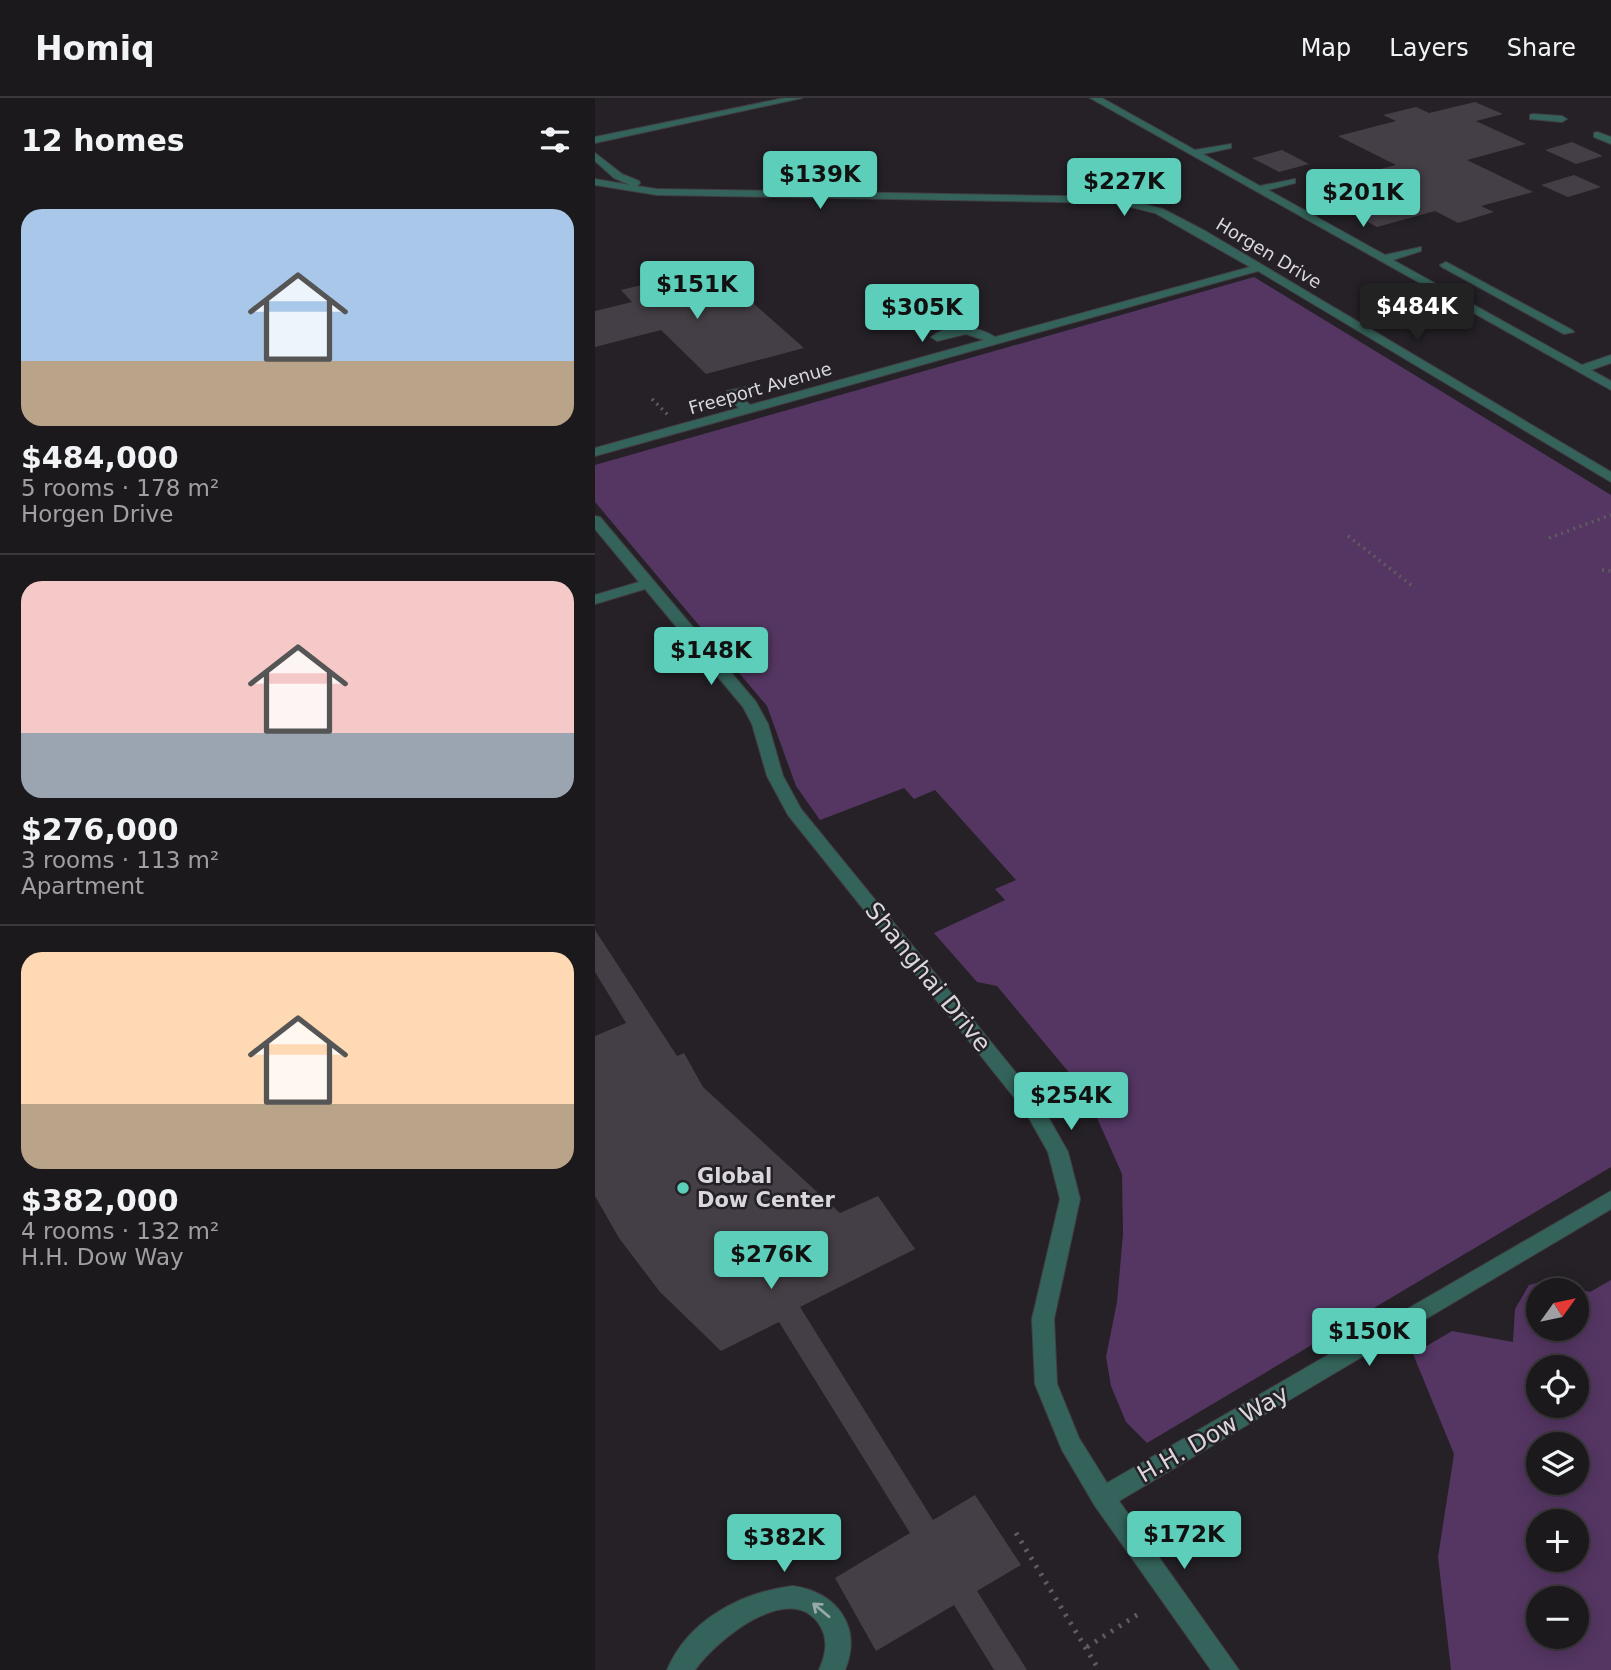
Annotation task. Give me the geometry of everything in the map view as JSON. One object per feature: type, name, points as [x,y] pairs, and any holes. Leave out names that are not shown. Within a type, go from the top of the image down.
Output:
[{"type":"street","points":[[595,140],[797,98]]},
{"type":"street","points":[[1095,98],[1611,386]]},
{"type":"street","points":[[1533,114],[1562,119]]},
{"type":"street","points":[[1597,135],[1611,141]]},
{"type":"street","points":[[1194,153],[1228,146]]},
{"type":"street","points":[[595,156],[618,176],[657,192]]},
{"type":"street","points":[[1260,189],[1291,181]]},
{"type":"street","points":[[595,182],[657,192]]},
{"type":"street","name":"Horgen Drive","points":[[657,192],[1115,200],[1160,211],[1611,478]]},
{"type":"street","points":[[1385,259],[1417,249]]},
{"type":"street","points":[[1445,265],[1568,332]]},
{"type":"street","name":"Freeport Avenue","points":[[595,453],[1258,268]]},
{"type":"street","points":[[1466,304],[1499,294]]},
{"type":"street","points":[[1478,311],[1512,301]]},
{"type":"street","points":[[937,337],[970,329],[993,341]]},
{"type":"street","points":[[1581,369],[1611,359]]},
{"type":"street","points":[[748,410],[731,394],[752,388]]},
{"type":"street","name":"Shanghai Drive","points":[[595,520],[750,705],[760,724],[775,776],[783,793],[824,850],[1032,1106],[1058,1152],[1070,1199],[1043,1319],[1046,1384],[1070,1443],[1103,1498],[1226,1670]]},
{"type":"street","points":[[595,600],[647,584]]},
{"type":"street","name":"H.H. Dow Way","points":[[1103,1498],[1611,1199]]},
{"type":"street","points":[[680,1670],[691,1652],[713,1630],[734,1616],[783,1598],[803,1598],[820,1605],[832,1620],[839,1640],[832,1670]]},
{"type":"path","points":[[1549,538],[1611,515]]},
{"type":"path","points":[[1348,536],[1415,588]]},
{"type":"path","points":[[1602,570],[1611,571]]},
{"type":"path","points":[[1016,1532],[1099,1670]]},
{"type":"path","points":[[1087,1647],[1140,1613]]},
{"type":"shaded area","points":[[1254,277],[1611,495],[1611,1167],[1147,1443],[1126,1422],[1111,1386],[1106,1357],[1117,1302],[1123,1234],[1122,1174],[1086,1093],[997,986],[977,982],[934,933],[1005,900],[995,889],[1016,880],[935,790],[914,799],[904,788],[820,820],[796,786],[767,706],[595,502],[595,465]]},
{"type":"shaded area","points":[[1611,1280],[1611,1670],[1451,1670],[1438,1557],[1454,1454],[1413,1354],[1452,1331],[1513,1342],[1515,1309],[1526,1290],[1526,1341],[1589,1341],[1589,1292]]},
{"type":"building","points":[[1475,102],[1503,114],[1476,121],[1526,144],[1467,160],[1533,192],[1481,206],[1494,212],[1458,223],[1435,211],[1377,227],[1348,211],[1387,200],[1345,178],[1396,165],[1338,136],[1396,121],[1383,115],[1416,107],[1429,113]]},
{"type":"building","points":[[1572,142],[1603,156],[1576,164],[1545,150]]},
{"type":"building","points":[[1282,150],[1309,164],[1279,172],[1252,158]]},
{"type":"building","points":[[1574,175],[1601,187],[1568,197],[1541,185]]},
{"type":"building","points":[[713,268],[804,348],[706,374],[661,330],[595,347],[595,311],[632,302],[621,290]]},
{"type":"building","points":[[595,930],[677,1056],[684,1053],[703,1087],[840,1213],[878,1196],[915,1249],[800,1307],[933,1520],[975,1495],[1021,1565],[977,1591],[1027,1670],[994,1670],[954,1605],[876,1651],[835,1578],[910,1533],[779,1322],[721,1351],[660,1292],[619,1238],[595,1196],[595,1036],[626,1023],[595,972]]},
{"type":"place","name":"Global Dow Center","points":[[683,1188]]}]
